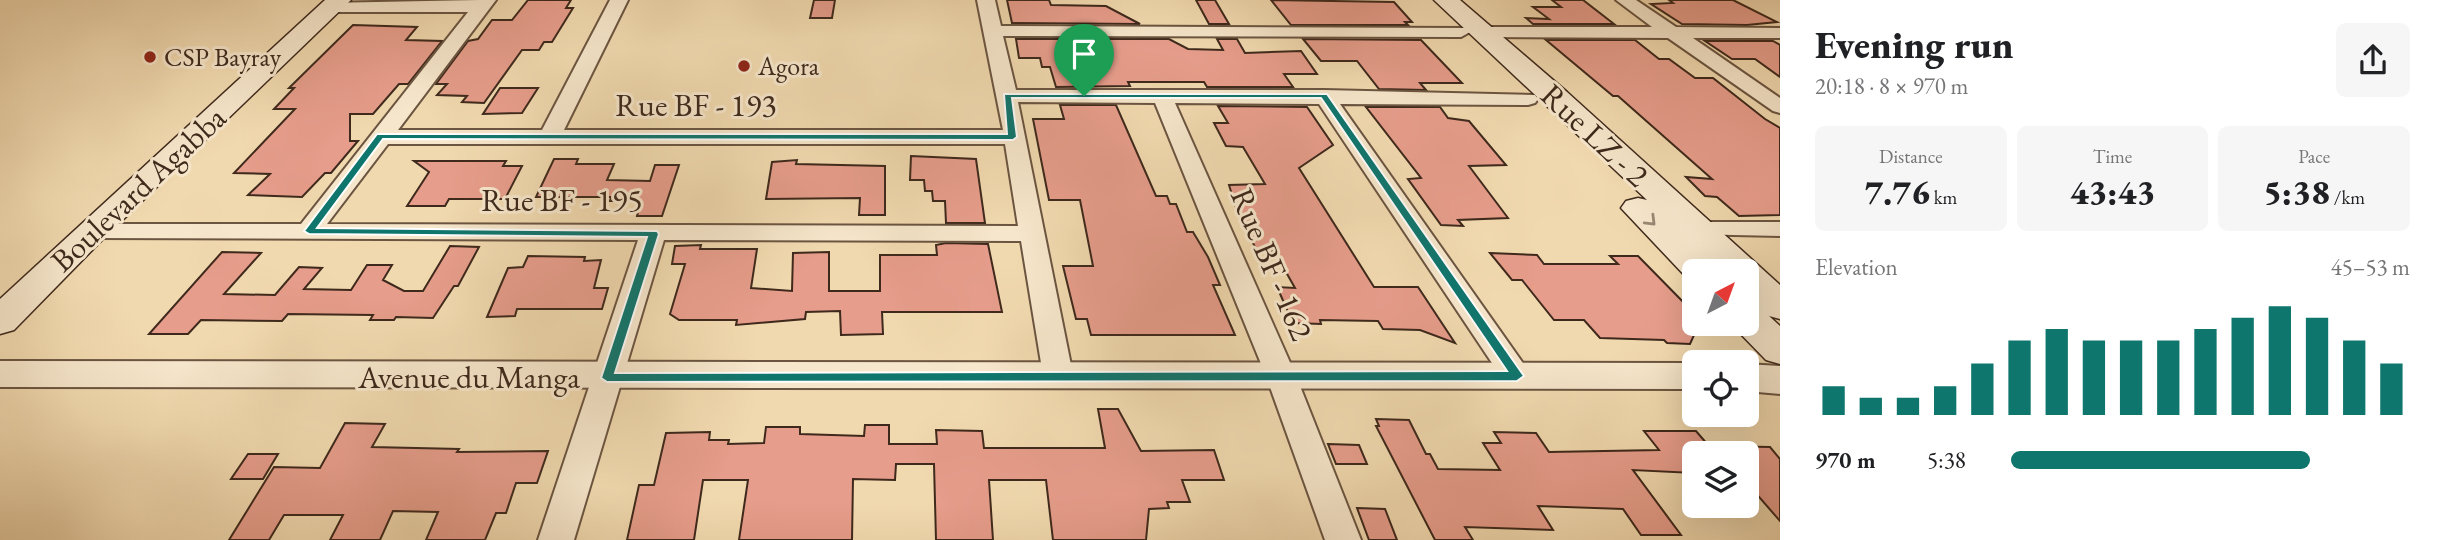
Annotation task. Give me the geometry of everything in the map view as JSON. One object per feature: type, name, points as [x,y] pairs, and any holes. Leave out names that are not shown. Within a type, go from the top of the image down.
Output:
[{"type":"main road","name":"Rue LZ - 2","points":[[1429,0],[1557,98],[1729,259]]},
{"type":"main road","name":"Rue LZ - 2","points":[[1446,0],[1528,99],[1689,259]]},
{"type":"main road","name":"Boulevard Agabba","points":[[0,321],[92,231],[336,4]]},
{"type":"main road","points":[[1759,287],[1780,306]]},
{"type":"main road","points":[[1754,336],[1768,369]]},
{"type":"street","points":[[550,136],[619,0]]},
{"type":"street","points":[[986,0],[1007,96],[1058,375]]},
{"type":"street","points":[[1625,0],[1775,101]]},
{"type":"street","points":[[336,4],[484,4]]},
{"type":"street","points":[[309,231],[484,4]]},
{"type":"street","points":[[992,31],[1780,33]]},
{"type":"street","points":[[1007,96],[1528,99]]},
{"type":"street","name":"Rue BF - 162","points":[[1162,96],[1280,376],[1343,540]]},
{"type":"street","points":[[1324,96],[1517,376]]},
{"type":"street","name":"Rue BF - 193","points":[[380,136],[1013,137]]},
{"type":"street","points":[[1696,229],[1780,229]]},
{"type":"street","name":"Rue BF - 195","points":[[92,231],[1031,234]]},
{"type":"street","points":[[555,540],[653,234]]},
{"type":"street","name":"Avenue du Manga","points":[[0,374],[607,378],[1058,375],[1682,376]]},
{"type":"building","points":[[528,0],[571,0],[566,8],[573,8],[552,42],[544,42],[539,50],[522,50],[484,103],[462,102],[467,96],[437,95],[447,84],[436,84],[468,41],[478,39],[492,20],[512,20]]},
{"type":"building","points":[[814,0],[835,0],[832,18],[810,18]]},
{"type":"building","points":[[1007,0],[1049,0],[1051,5],[1106,6],[1140,24],[1012,23]]},
{"type":"building","points":[[1196,0],[1215,0],[1229,24],[1209,24]]},
{"type":"building","points":[[1271,0],[1394,2],[1412,22],[1405,22],[1408,25],[1291,25]]},
{"type":"building","points":[[1552,0],[1583,0],[1614,24],[1533,24],[1526,18],[1549,19],[1533,7],[1561,7]]},
{"type":"building","points":[[1669,0],[1733,0],[1777,22],[1747,25],[1682,24],[1651,4],[1673,3]]},
{"type":"building","points":[[353,25],[417,27],[406,40],[442,41],[408,84],[399,84],[373,114],[350,114],[350,141],[358,141],[331,173],[325,173],[302,197],[248,195],[270,174],[234,173],[295,109],[274,109],[294,88],[289,88]]},
{"type":"building","points":[[1016,39],[1169,39],[1188,49],[1223,50],[1217,39],[1237,39],[1245,53],[1301,51],[1317,74],[1284,74],[1293,87],[1207,87],[1204,82],[1128,82],[1130,86],[1056,87],[1050,67],[1042,67],[1040,58],[1019,58]]},
{"type":"building","points":[[1303,39],[1421,40],[1462,83],[1420,83],[1426,90],[1379,89],[1357,61],[1321,61]]},
{"type":"building","points":[[1546,40],[1635,40],[1659,59],[1669,59],[1695,78],[1713,78],[1780,128],[1780,215],[1739,216],[1717,197],[1705,196],[1686,177],[1712,179],[1618,96],[1613,96]]},
{"type":"building","points":[[1705,41],[1773,41],[1780,45],[1780,77],[1755,59],[1732,59]]},
{"type":"building","points":[[500,88],[538,88],[522,113],[483,114]]},
{"type":"building","points":[[1060,105],[1116,105],[1156,196],[1167,196],[1170,204],[1176,204],[1187,232],[1193,232],[1208,257],[1220,285],[1213,285],[1235,335],[1091,335],[1087,319],[1076,319],[1063,266],[1093,266],[1080,200],[1049,200],[1033,119],[1064,119]]},
{"type":"building","points":[[1218,106],[1307,107],[1333,145],[1299,168],[1374,287],[1418,287],[1455,343],[1420,330],[1383,329],[1378,321],[1320,320],[1321,324],[1293,323],[1277,287],[1295,288],[1274,251],[1257,251],[1237,211],[1229,185],[1265,184],[1243,147],[1226,146],[1214,123],[1228,123]]},
{"type":"building","points":[[1366,107],[1440,107],[1448,118],[1469,121],[1506,165],[1469,166],[1508,218],[1458,220],[1463,226],[1441,225],[1408,179],[1421,178]]},
{"type":"building","points":[[911,156],[976,159],[985,223],[946,223],[945,201],[933,201],[932,191],[925,191],[924,180],[910,180]]},
{"type":"building","points":[[554,159],[578,159],[576,164],[614,164],[607,180],[650,181],[655,165],[679,165],[662,216],[637,216],[641,201],[610,201],[611,197],[536,197]]},
{"type":"building","points":[[797,160],[796,164],[885,166],[885,215],[859,215],[860,198],[766,199],[772,162]]},
{"type":"building","points":[[414,161],[506,161],[503,166],[522,166],[505,199],[449,199],[445,206],[407,206],[429,172]]},
{"type":"building","points":[[988,244],[1002,312],[882,312],[883,334],[841,335],[840,311],[806,312],[805,319],[736,325],[737,320],[679,320],[670,314],[685,264],[672,264],[675,246],[757,249],[751,288],[792,291],[793,253],[829,252],[829,291],[880,291],[880,255],[937,255],[936,245]]},
{"type":"building","points":[[450,246],[479,247],[458,286],[454,286],[433,318],[396,317],[394,320],[370,320],[373,315],[288,314],[282,321],[201,320],[188,334],[149,334],[222,252],[261,253],[224,294],[275,295],[299,267],[322,268],[304,289],[351,290],[367,265],[392,265],[383,280],[404,291],[423,291]]},
{"type":"building","points":[[1490,253],[1537,255],[1544,264],[1618,264],[1610,256],[1638,256],[1682,301],[1682,336],[1694,336],[1690,344],[1667,343],[1664,340],[1600,338],[1584,320],[1554,320],[1522,280],[1512,280]]},
{"type":"building","points":[[528,256],[585,257],[584,261],[601,260],[594,288],[608,288],[602,309],[517,309],[515,316],[487,317],[508,268],[523,267]]},
{"type":"building","points":[[1098,409],[1118,409],[1141,451],[1214,450],[1224,480],[1182,480],[1190,502],[1167,502],[1169,508],[1149,509],[1146,540],[1053,540],[1046,480],[989,480],[993,540],[936,540],[934,464],[896,464],[895,480],[853,479],[852,540],[739,540],[748,480],[703,480],[694,540],[627,540],[639,485],[654,485],[666,433],[710,432],[709,440],[729,440],[728,444],[764,443],[766,427],[800,427],[800,434],[864,436],[865,425],[889,425],[889,444],[937,444],[936,430],[982,431],[984,448],[1105,448]]},
{"type":"building","points":[[1376,419],[1409,420],[1426,454],[1430,454],[1438,469],[1500,470],[1483,443],[1501,443],[1494,432],[1536,433],[1549,452],[1659,450],[1644,431],[1696,431],[1705,441],[1682,441],[1682,472],[1633,470],[1681,535],[1641,535],[1623,509],[1538,506],[1553,530],[1465,527],[1473,540],[1435,540],[1376,426],[1379,426]]},
{"type":"building","points":[[345,423],[385,424],[372,447],[459,449],[457,452],[548,451],[537,483],[516,483],[506,513],[496,513],[485,540],[426,540],[438,512],[393,511],[380,540],[330,540],[343,515],[284,515],[269,540],[229,540],[274,467],[320,468]]},
{"type":"building","points":[[1328,444],[1359,445],[1367,464],[1336,464]]},
{"type":"building","points":[[1759,447],[1770,447],[1780,459],[1780,521],[1759,497]]},
{"type":"building","points":[[248,454],[278,454],[263,479],[231,479]]},
{"type":"building","points":[[1357,508],[1385,509],[1397,540],[1369,540]]},
{"type":"place","name":"CSP Bayray","points":[[150,57]]},
{"type":"place","name":"Agora","points":[[744,66]]},
{"type":"route","points":[[1007,96],[1084,96],[1324,96],[1517,376],[840,375],[607,378],[653,234],[309,231],[380,136],[1013,137],[1007,96]]}]
